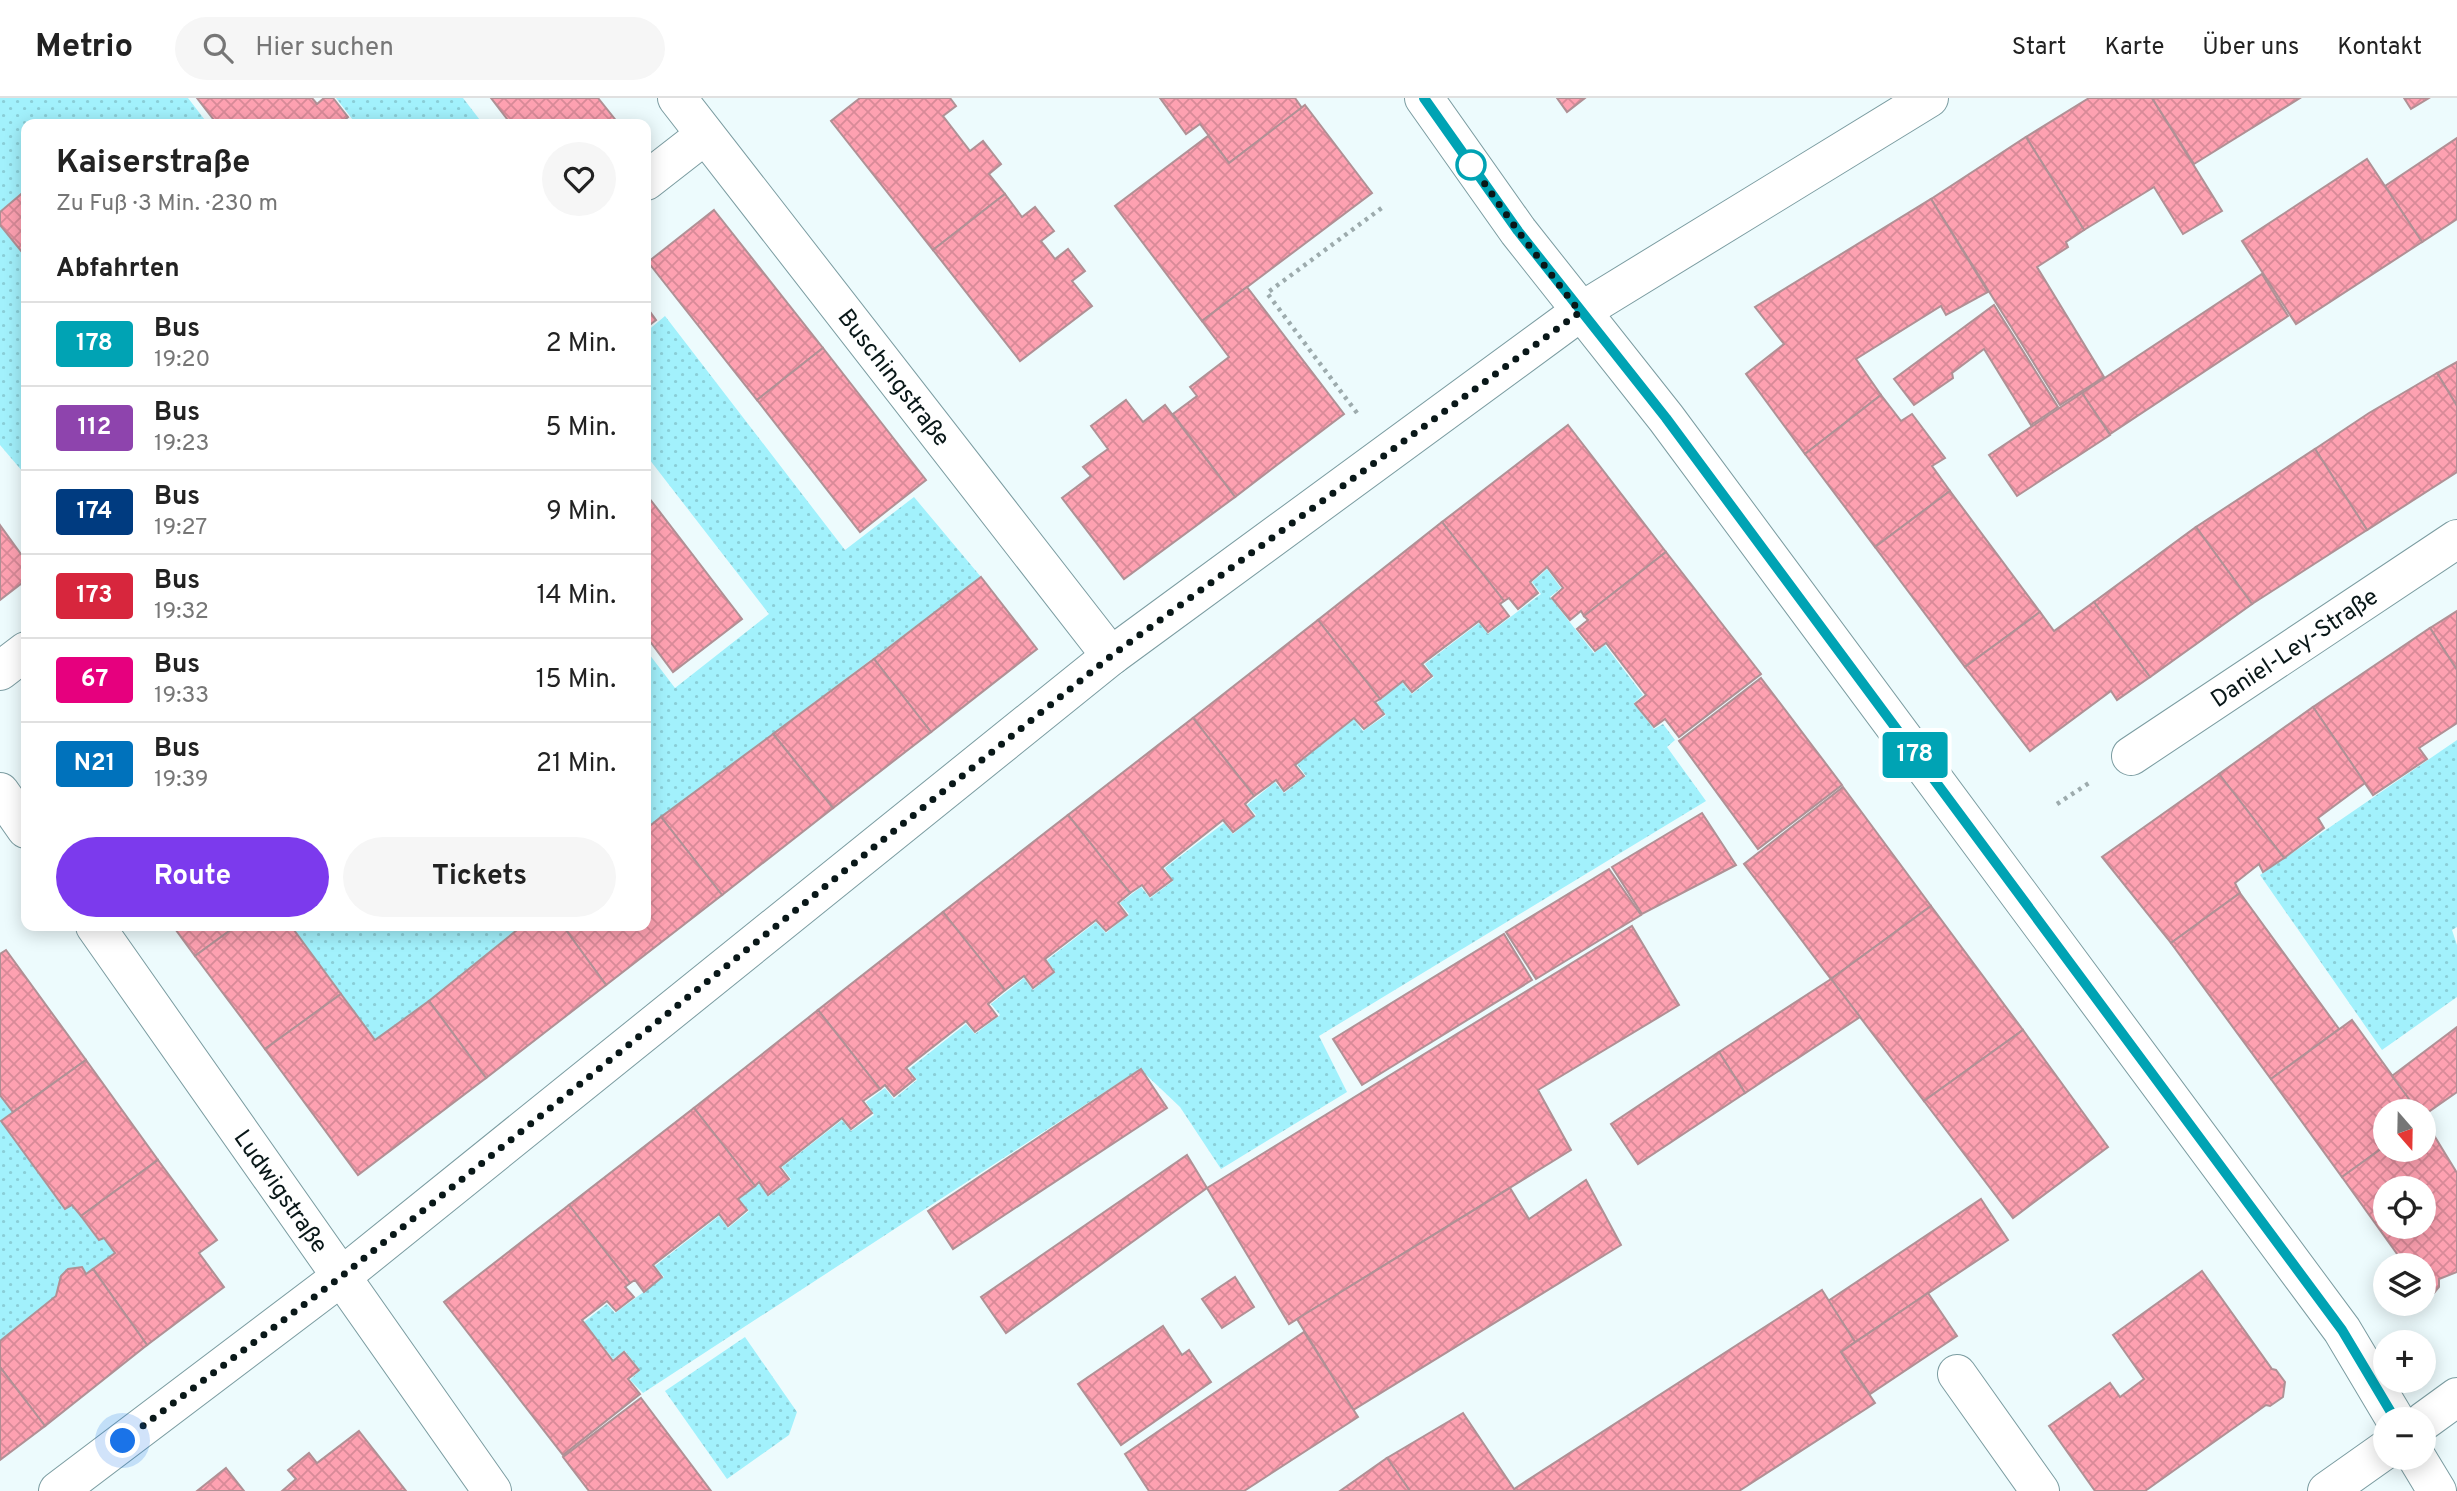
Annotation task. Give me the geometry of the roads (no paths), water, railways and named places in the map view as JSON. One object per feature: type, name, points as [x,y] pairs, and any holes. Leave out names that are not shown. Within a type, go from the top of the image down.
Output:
[{"type":"street","name":"Buschingstraße","points":[[677,98],[1111,656]]},
{"type":"street","points":[[1424,98],[1498,204],[1580,312],[1666,418],[2342,1330],[2388,1407]]},
{"type":"street","points":[[58,1491],[342,1276],[1111,656],[1580,312],[1929,98]]},
{"type":"street","points":[[651,177],[705,135]]},
{"type":"street","name":"Daniel-Ley-Straße","points":[[2131,756],[2457,539]]},
{"type":"street","points":[[0,671],[21,655]]},
{"type":"street","points":[[0,792],[21,822]]},
{"type":"street","name":"Ludwigstraße","points":[[99,931],[492,1491]]},
{"type":"street","points":[[1957,1374],[2040,1491]]},
{"type":"street","points":[[2436,1412],[2457,1397]]},
{"type":"street","points":[[2328,1491],[2373,1459]]},
{"type":"street","points":[[2424,1470],[2437,1491]]}]
